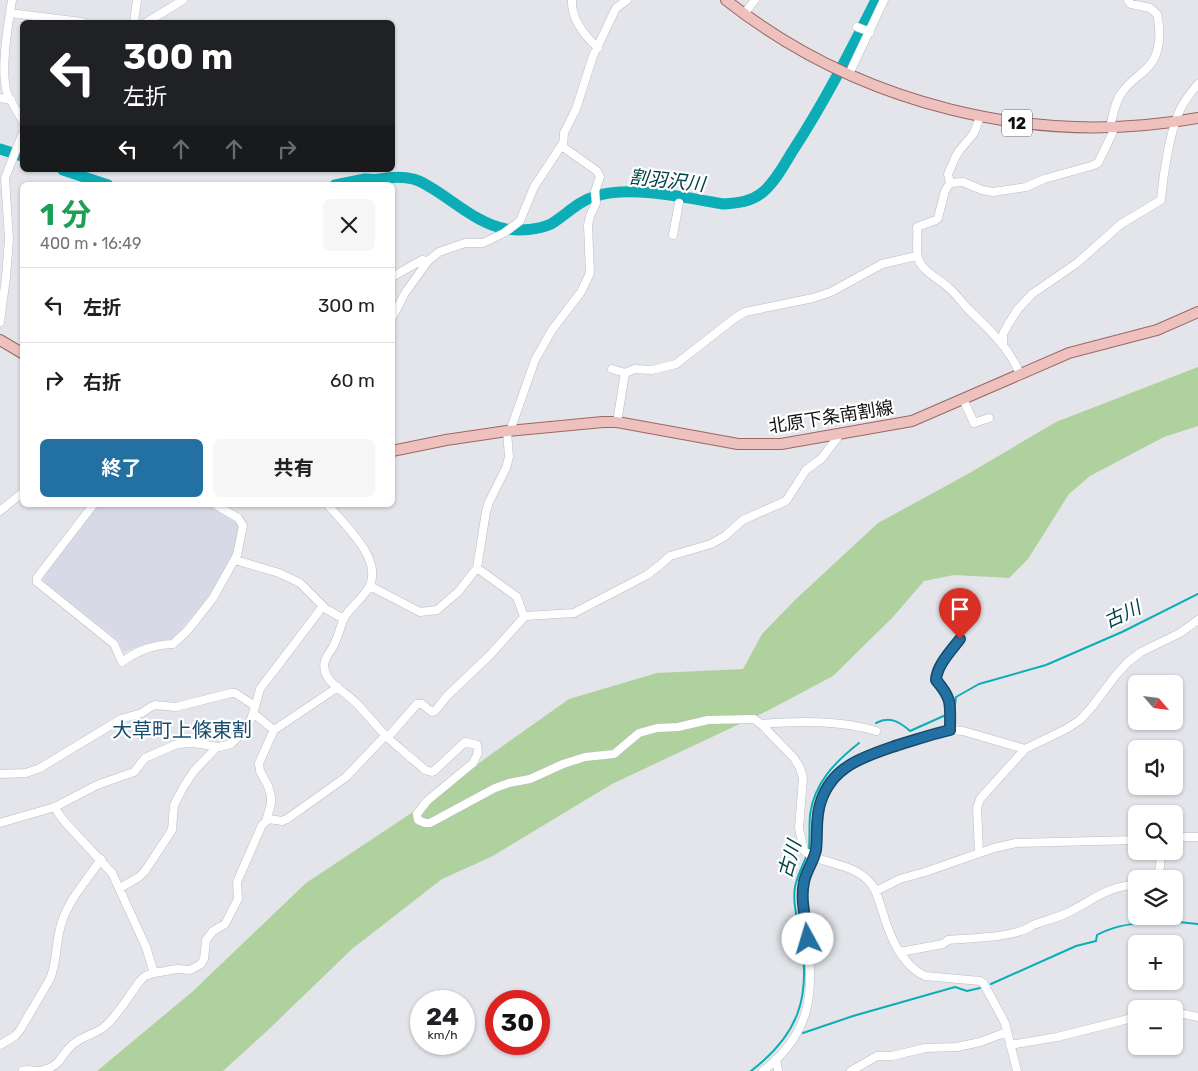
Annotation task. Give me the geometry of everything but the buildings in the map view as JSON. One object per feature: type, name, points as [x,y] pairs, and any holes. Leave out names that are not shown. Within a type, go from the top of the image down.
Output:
[{"type":"main road","name":"12","points":[[726,0],[774,34],[843,71],[902,96],[980,117],[1048,126],[1112,127],[1176,122],[1198,118]]},
{"type":"main road","name":"北原下条南割線","points":[[395,450],[446,440],[509,431],[617,422],[738,444],[781,444],[840,434],[912,421],[1069,353],[1157,330],[1198,312]]},
{"type":"main road","points":[[0,340],[20,352]]},
{"type":"street","points":[[12,0],[2,64],[4,82],[20,116]]},
{"type":"street","points":[[134,20],[137,0]]},
{"type":"street","points":[[150,20],[183,0]]},
{"type":"street","points":[[572,0],[581,31],[598,48]]},
{"type":"street","points":[[370,586],[412,609],[428,612],[437,610],[458,592],[477,568],[486,512],[506,468],[509,458],[509,431],[535,360],[552,330],[582,292],[590,273],[588,226],[596,203],[595,191],[600,177],[597,170],[563,147],[564,133],[576,109],[587,72],[616,8],[626,0]]},
{"type":"street","points":[[744,14],[755,0]]},
{"type":"street","points":[[843,71],[868,32],[884,0]]},
{"type":"street","points":[[950,183],[963,182],[982,190],[993,192],[1026,187],[1044,179],[1098,163],[1112,134],[1120,96],[1123,90],[1153,61],[1159,38],[1157,14],[1150,8],[1131,4],[1128,0]]},
{"type":"street","points":[[10,13],[66,20]]},
{"type":"street","points":[[857,27],[868,32]]},
{"type":"street","points":[[1003,343],[1003,334],[1008,323],[1032,294],[1077,263],[1121,224],[1159,203],[1161,200],[1162,179],[1176,122],[1182,106],[1191,91],[1198,84]]},
{"type":"street","points":[[0,98],[11,100]]},
{"type":"street","points":[[980,117],[974,133],[959,151],[948,174],[950,183],[945,191],[938,218],[917,227],[918,258],[923,267],[950,288],[1003,343],[1012,355],[1020,374]]},
{"type":"street","points":[[0,322],[6,277],[8,239],[3,191],[11,160],[20,140]]},
{"type":"street","points":[[395,312],[404,292],[428,261],[439,252],[465,243],[483,243],[504,233],[520,221],[534,187],[563,143]]},
{"type":"street","points":[[673,235],[679,203]]},
{"type":"street","points":[[612,369],[625,373],[635,369],[652,370],[676,364],[745,312],[814,298],[831,292],[882,264],[912,257],[918,258]]},
{"type":"street","points":[[395,276],[422,260],[428,261]]},
{"type":"street","points":[[617,422],[625,373]]},
{"type":"street","points":[[963,399],[974,423],[988,418]]},
{"type":"street","points":[[266,821],[272,819],[282,821],[287,819],[330,789],[365,759],[417,704],[422,704],[432,712],[435,711],[447,696],[490,656],[524,617],[536,614],[574,613],[647,575],[670,556],[711,544],[725,536],[743,520],[786,501],[806,470],[822,458],[840,434]]},
{"type":"street","points":[[0,511],[20,495]]},
{"type":"street","points":[[90,507],[37,578],[37,582],[114,644],[122,662],[137,651],[162,644],[173,644],[180,639],[204,610],[235,560],[240,545],[243,526],[238,518],[221,507]]},
{"type":"street","points":[[330,507],[345,522],[371,562],[373,569],[370,586],[344,619],[325,661],[325,672],[387,736],[425,770],[432,772],[465,742],[476,745],[478,753],[473,763],[427,801],[417,814],[418,820],[430,823],[509,782],[530,779],[563,764],[585,757],[614,754],[639,733],[657,728],[678,727],[708,720],[754,719],[794,758],[804,778],[799,828],[810,855],[802,893],[811,973],[808,1004],[796,1034],[776,1059],[763,1071]]},
{"type":"street","points":[[235,560],[279,573],[300,583],[323,606],[344,619]]},
{"type":"street","points":[[477,568],[517,597],[524,617]]},
{"type":"street","points":[[0,823],[54,807],[97,785],[134,772],[145,758],[169,746],[194,743],[217,747],[230,744],[247,728],[260,689],[323,606]]},
{"type":"street","points":[[979,853],[977,808],[980,799],[1025,749],[1080,720],[1128,662],[1141,652],[1180,633],[1198,620]]},
{"type":"street","points":[[950,730],[948,694],[936,680],[944,660],[960,639]]},
{"type":"street","points":[[23,1071],[40,1071],[56,1065],[76,1042],[95,1034],[107,1025],[145,976],[177,969],[190,970],[201,964],[204,959],[206,940],[213,931],[224,924],[238,898],[237,882],[259,830],[266,821],[271,804],[268,786],[260,771],[259,763],[262,754],[274,730],[338,687]]},
{"type":"street","points":[[0,774],[26,773],[40,768],[121,719],[142,713],[155,705],[176,707],[235,693],[274,730]]},
{"type":"street","points":[[761,724],[788,722],[834,723],[876,731]]},
{"type":"street","points":[[810,855],[816,852],[818,810],[825,792],[838,773],[864,756],[950,730],[963,731],[1025,749]]},
{"type":"street","points":[[120,888],[139,877],[145,871],[172,830],[174,805],[184,786],[194,771],[217,747]]},
{"type":"street","points":[[54,807],[64,821],[112,873],[146,947],[154,974]]},
{"type":"street","points":[[1183,837],[1198,837]]},
{"type":"street","points":[[876,891],[900,879],[1016,843],[1128,840]]},
{"type":"street","points":[[810,855],[856,871],[867,878],[876,891],[895,945],[918,973],[925,976],[980,981],[984,984],[997,1006],[1007,1032],[1017,1071]]},
{"type":"street","points":[[0,1045],[15,1036],[20,1030],[50,979],[54,970],[58,933],[62,920],[68,908],[101,860]]},
{"type":"street","points":[[900,952],[943,944],[948,940],[1010,934],[1028,929],[1033,925],[1066,914],[1100,894],[1128,885]]},
{"type":"street","points":[[1183,1014],[1198,1017]]},
{"type":"street","points":[[1010,1045],[1057,1037],[1128,1019]]},
{"type":"street","points":[[851,1071],[877,1056],[892,1056],[925,1048],[957,1047],[980,1042],[1007,1032]]},
{"type":"street","points":[[776,1059],[778,1071]]},
{"type":"shaded area","points":[[96,507],[211,507],[236,519],[239,530],[233,558],[207,601],[186,623],[175,639],[157,641],[123,652],[119,641],[44,582],[43,577]]},
{"type":"green space","points":[[1198,367],[1198,426],[1164,437],[1090,476],[1069,494],[1028,559],[1009,578],[954,575],[924,581],[893,617],[833,676],[767,711],[612,784],[491,857],[442,879],[352,949],[223,1071],[97,1071],[192,992],[306,883],[425,804],[569,699],[657,673],[743,669],[762,634],[796,599],[878,523],[966,475],[1056,422]]},
{"type":"waterway","name":"割羽沢川","points":[[350,182],[392,177],[409,178],[422,182],[486,222],[506,229],[517,230],[546,226],[583,201],[610,193],[642,192],[723,204],[749,200],[767,188],[804,134],[876,0]]},
{"type":"waterway","name":"割羽沢川","points":[[0,149],[20,155]]},
{"type":"waterway","name":"割羽沢川","points":[[69,172],[99,182]]},
{"type":"waterway","name":"古川","points":[[952,712],[954,712],[956,697],[979,684],[1046,665],[1122,632],[1198,594]]},
{"type":"waterway","name":"古川","points":[[876,723],[890,720],[910,731],[948,714]]},
{"type":"waterway","name":"古川","points":[[809,850],[810,815],[816,793],[827,774],[859,743]]},
{"type":"waterway","name":"古川","points":[[751,1071],[780,1044],[790,1029],[802,997],[804,961],[794,894],[797,879],[807,855]]},
{"type":"waterway","points":[[991,984],[1076,946],[1096,941],[1097,935],[1120,926],[1146,922],[1198,924]]},
{"type":"waterway","points":[[800,1031],[803,1033],[853,1016],[955,987],[967,991],[980,988]]},
{"type":"district","name":"大草町上條東割","points":[[182,730]]},
{"type":"route","points":[[808,939],[802,893],[803,883],[816,852],[816,822],[821,799],[838,773],[864,756],[950,730],[948,694],[936,680],[944,660],[960,639]]}]
